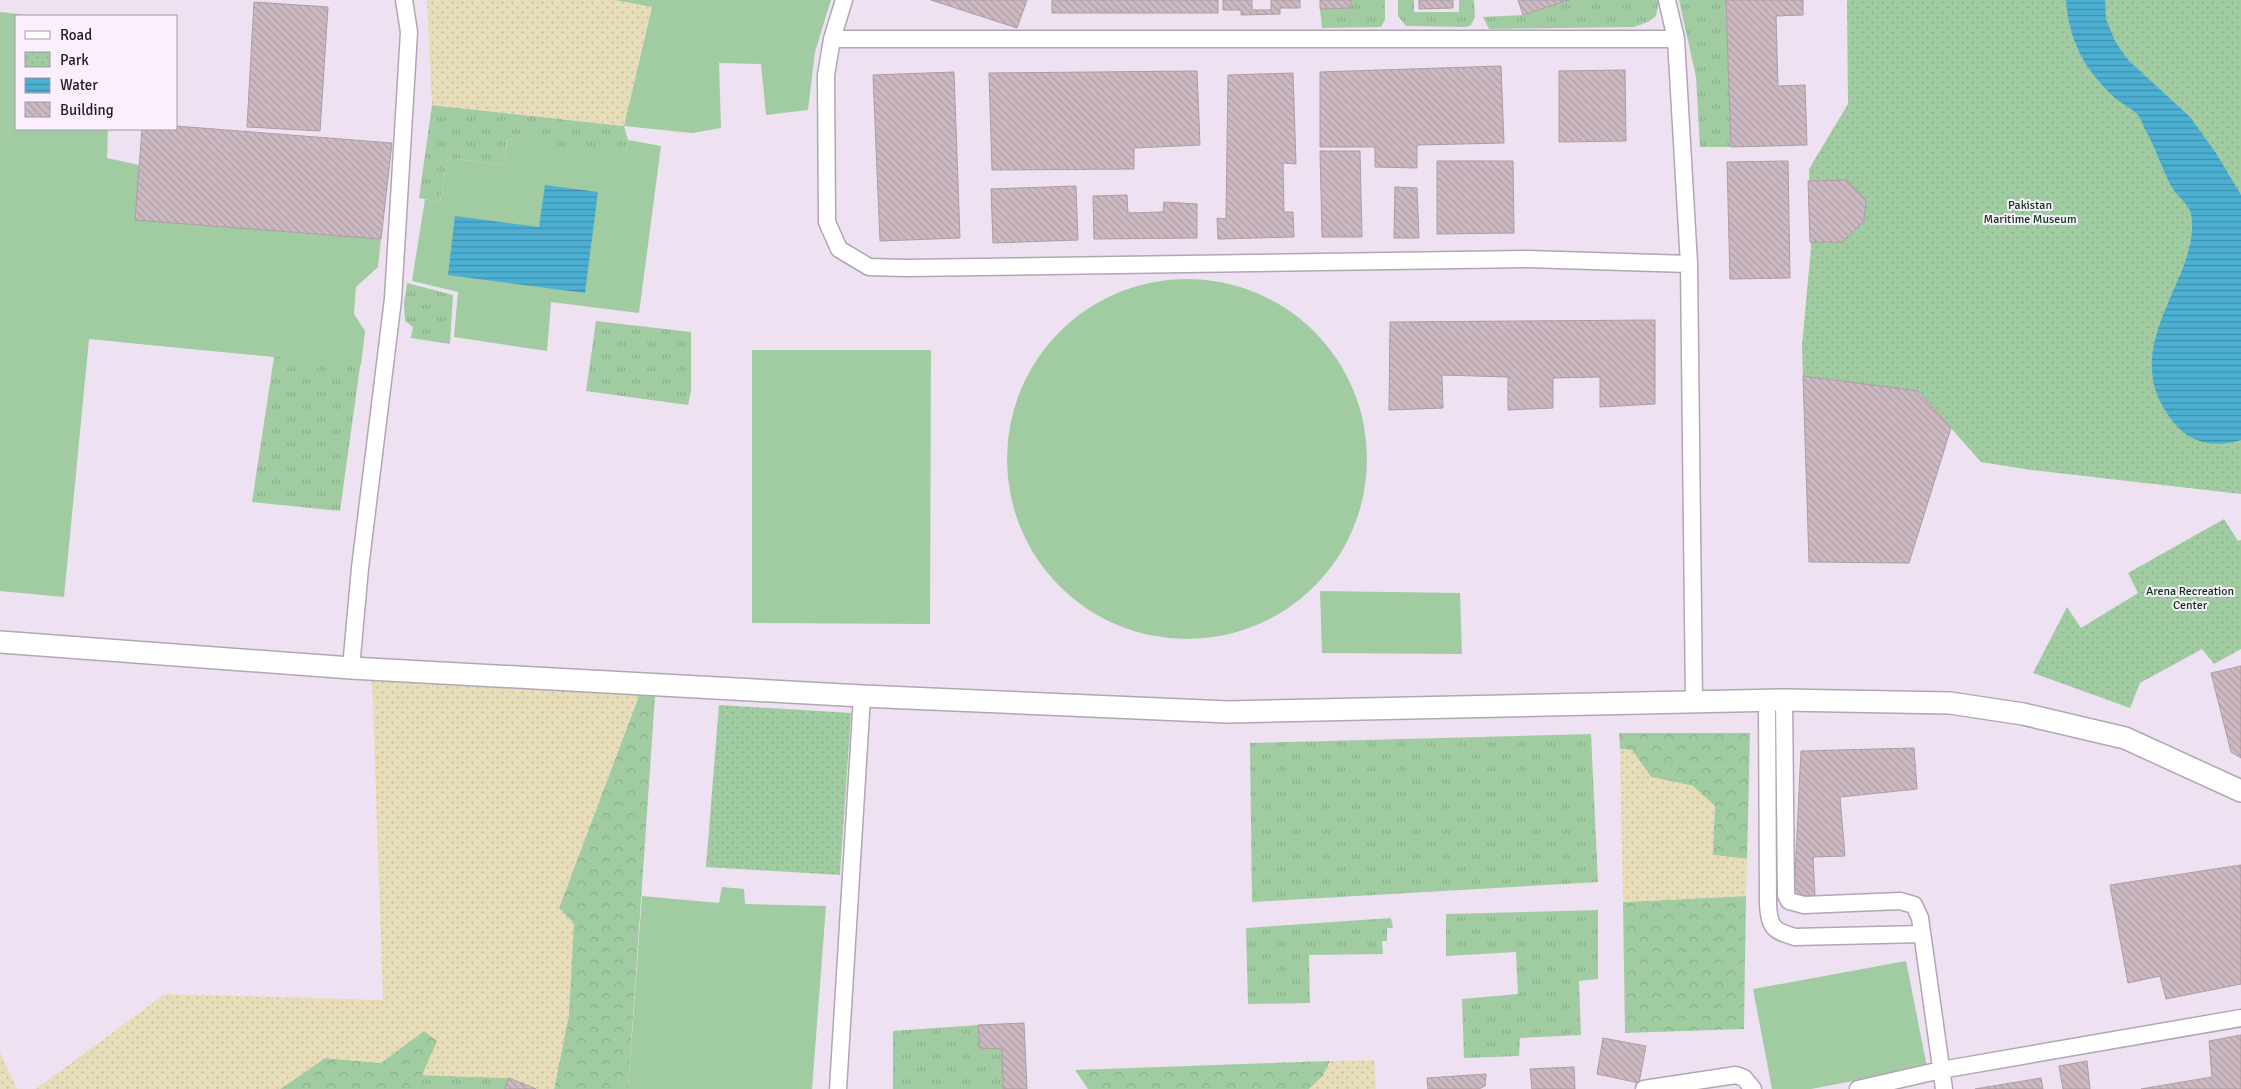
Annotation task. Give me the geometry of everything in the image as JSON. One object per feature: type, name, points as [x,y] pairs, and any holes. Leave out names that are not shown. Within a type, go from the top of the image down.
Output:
[{"type":"street","points":[[351,668],[360,568],[393,299],[409,32],[404,0]]},
{"type":"street","points":[[844,0],[832,39],[826,75],[827,222],[839,249],[869,267],[1527,259],[1689,264]]},
{"type":"street","points":[[1667,0],[1676,39],[1689,264],[1694,702]]},
{"type":"street","points":[[832,39],[1676,39]]},
{"type":"street","points":[[0,642],[351,668],[862,696],[1228,712],[1775,700],[1950,703],[2023,714],[2124,738],[2241,791]]},
{"type":"street","points":[[838,1089],[862,696]]},
{"type":"street","points":[[1775,700],[1786,895],[1789,901],[1804,905],[1900,902],[1914,905],[1920,918],[1944,1089]]},
{"type":"street","points":[[1775,700],[1768,904],[1769,917],[1773,927],[1781,933],[1795,937],[1922,934]]},
{"type":"street","points":[[1858,1089],[1941,1070],[2241,1018]]},
{"type":"street","points":[[1644,1089],[1736,1075],[1744,1078],[1753,1089]]},
{"type":"green space","points":[[615,0],[831,0],[815,52],[808,110],[766,115],[761,64],[719,63],[721,128],[692,133],[624,126],[652,7]]},
{"type":"green space","points":[[1351,0],[1385,0],[1385,20],[1381,27],[1322,28],[1320,9],[1350,8]]},
{"type":"green space","points":[[1398,0],[1414,0],[1414,12],[1459,12],[1459,0],[1474,0],[1475,17],[1471,25],[1466,27],[1406,26],[1398,16]]},
{"type":"green space","points":[[1569,0],[1659,0],[1656,16],[1648,22],[1634,27],[1489,29],[1483,17],[1523,15]]},
{"type":"green space","points":[[1679,0],[1726,0],[1731,147],[1700,147],[1696,77]]},
{"type":"green space","name":"Pakistan Maritime Museum","points":[[1847,0],[2241,0],[2241,494],[2031,470],[1981,462],[1918,391],[1803,376],[1802,345],[1811,248],[1809,169],[1848,104]]},
{"type":"green space","points":[[0,12],[26,15],[15,15],[15,130],[108,130],[107,158],[139,165],[136,220],[381,239],[378,267],[356,287],[354,314],[365,331],[361,365],[89,339],[64,597],[0,591]]},
{"type":"green space","points":[[432,105],[624,126],[628,140],[625,156],[507,139],[505,165],[447,158],[440,202],[419,198]]},
{"type":"green space","points":[[507,139],[625,155],[628,140],[661,146],[639,313],[551,302],[547,351],[454,337],[458,292],[412,281],[425,199],[440,202],[447,158],[505,165]]},
{"type":"green space","points":[[1187,279],[1222,283],[1256,293],[1287,310],[1314,332],[1336,359],[1353,390],[1363,424],[1367,459],[1363,494],[1353,528],[1336,559],[1314,586],[1287,608],[1256,625],[1222,635],[1187,639],[1152,635],[1118,625],[1087,608],[1060,586],[1038,559],[1021,528],[1011,494],[1007,459],[1011,424],[1021,390],[1038,359],[1060,332],[1087,310],[1118,293],[1152,283]]},
{"type":"green space","points":[[407,283],[453,295],[450,344],[411,338],[413,327],[405,321],[404,304]]},
{"type":"green space","points":[[124,297],[365,331],[340,511],[252,502],[274,357],[120,342]]},
{"type":"green space","points":[[596,321],[691,332],[691,391],[688,405],[586,391]]},
{"type":"green space","points":[[752,350],[931,350],[930,624],[752,623]]},
{"type":"green space","name":"Arena Recreation Center","points":[[2224,519],[2238,541],[2241,540],[2241,649],[2214,664],[2202,649],[2140,683],[2130,708],[2033,673],[2067,607],[2081,628],[2138,593],[2128,573]]},
{"type":"green space","points":[[1320,591],[1460,593],[1462,654],[1322,653]]},
{"type":"green space","points":[[640,693],[655,696],[628,1089],[554,1089],[569,1014],[559,908]]},
{"type":"green space","points":[[719,705],[851,713],[840,875],[706,867]]},
{"type":"green space","points":[[1619,733],[1750,733],[1747,859],[1713,855],[1693,786],[1651,777],[1632,750],[1620,749]]},
{"type":"green space","points":[[1591,734],[1598,882],[1252,902],[1250,743]]},
{"type":"green space","points":[[722,887],[744,889],[745,904],[826,906],[812,1089],[628,1089],[642,896],[719,903]]},
{"type":"green space","points":[[1746,896],[1744,1029],[1625,1033],[1623,902]]},
{"type":"green space","points":[[1598,910],[1598,979],[1579,981],[1581,1035],[1520,1038],[1519,1056],[1464,1058],[1462,999],[1518,994],[1516,952],[1446,956],[1446,914]]},
{"type":"green space","points":[[1391,918],[1393,928],[1387,928],[1387,941],[1382,941],[1383,954],[1309,955],[1310,1003],[1248,1004],[1246,928]]},
{"type":"green space","points":[[1906,961],[1927,1067],[1811,1089],[1772,1089],[1753,989]]},
{"type":"green space","points":[[978,1025],[980,1048],[1002,1049],[1003,1089],[893,1089],[893,1031]]},
{"type":"green space","points":[[424,1030],[438,1041],[417,1089],[280,1089],[325,1058],[381,1063]]},
{"type":"green space","points":[[1330,1061],[1323,1076],[1309,1089],[1088,1089],[1075,1070]]},
{"type":"green space","points":[[422,1075],[509,1078],[505,1089],[417,1089]]},
{"type":"sand","points":[[427,0],[615,0],[652,6],[624,126],[432,105]]},
{"type":"sand","points":[[372,678],[640,693],[559,908],[574,923],[569,1014],[554,1089],[536,1089],[509,1078],[422,1075],[437,1041],[424,1031],[381,1063],[325,1058],[280,1089],[36,1089],[165,994],[383,1000]]},
{"type":"sand","points":[[1620,749],[1632,750],[1651,777],[1693,786],[1715,806],[1713,855],[1747,859],[1746,896],[1623,902]]},
{"type":"sand","points":[[0,1052],[17,1089],[0,1089]]},
{"type":"sand","points":[[1374,1060],[1376,1089],[1309,1089],[1323,1076],[1330,1061]]},
{"type":"water","points":[[2066,0],[2105,0],[2106,19],[2115,41],[2128,60],[2190,117],[2216,153],[2241,195],[2241,440],[2216,444],[2192,438],[2178,427],[2164,408],[2155,389],[2152,370],[2153,352],[2164,313],[2188,252],[2192,229],[2191,214],[2171,186],[2138,116],[2116,99],[2087,66],[2075,42]]},
{"type":"water","points":[[545,185],[598,192],[585,293],[448,275],[455,216],[539,227]]},
{"type":"building","points":[[931,0],[1027,0],[1017,28]]},
{"type":"building","points":[[1052,0],[1218,0],[1218,13],[1052,13]]},
{"type":"building","points":[[1223,0],[1252,0],[1252,10],[1271,10],[1271,0],[1300,0],[1300,8],[1280,8],[1280,14],[1241,15],[1241,10],[1223,10]]},
{"type":"building","points":[[1320,0],[1351,0],[1351,8],[1320,9]]},
{"type":"building","points":[[1419,0],[1453,0],[1453,8],[1419,9]]},
{"type":"building","points":[[1518,0],[1569,0],[1523,15]]},
{"type":"building","points":[[1726,0],[1803,0],[1803,15],[1776,16],[1778,86],[1805,85],[1807,145],[1731,147]]},
{"type":"building","points":[[254,2],[328,7],[320,131],[247,127]]},
{"type":"building","points":[[1501,66],[1504,143],[1417,145],[1417,168],[1375,167],[1375,147],[1320,147],[1320,72]]},
{"type":"building","points":[[1625,70],[1626,141],[1559,142],[1559,71]]},
{"type":"building","points":[[1197,71],[1200,145],[1134,148],[1134,169],[992,170],[989,73]]},
{"type":"building","points":[[954,72],[960,238],[880,241],[873,75]]},
{"type":"building","points":[[1293,73],[1296,164],[1283,163],[1284,212],[1293,212],[1294,237],[1218,239],[1217,218],[1226,219],[1228,75]]},
{"type":"building","points":[[178,126],[392,143],[381,239],[135,220],[142,130],[178,130]]},
{"type":"building","points":[[1320,151],[1360,151],[1362,237],[1322,237]]},
{"type":"building","points":[[1437,161],[1513,161],[1514,233],[1437,234]]},
{"type":"building","points":[[1788,161],[1790,278],[1730,279],[1727,162]]},
{"type":"building","points":[[1847,180],[1866,200],[1864,221],[1842,242],[1810,242],[1808,181]]},
{"type":"building","points":[[1076,186],[1078,240],[993,243],[991,189]]},
{"type":"building","points":[[1395,187],[1417,188],[1419,238],[1394,238]]},
{"type":"building","points":[[1127,195],[1128,213],[1163,212],[1164,202],[1197,204],[1197,238],[1094,239],[1093,196]]},
{"type":"building","points":[[1655,320],[1655,404],[1600,407],[1600,377],[1553,378],[1553,408],[1508,410],[1508,377],[1442,375],[1443,408],[1389,410],[1390,322]]},
{"type":"building","points":[[1803,376],[1918,391],[1951,428],[1909,563],[1809,562]]},
{"type":"building","points":[[2241,666],[2241,758],[2231,752],[2211,673]]},
{"type":"building","points":[[1914,748],[1917,789],[1840,797],[1845,856],[1813,857],[1815,896],[1794,895],[1801,751]]},
{"type":"building","points":[[2241,865],[2241,984],[2166,999],[2160,976],[2128,983],[2110,885]]},
{"type":"building","points":[[1024,1023],[1027,1089],[1003,1089],[1002,1049],[980,1048],[978,1025]]},
{"type":"building","points":[[2241,1035],[2241,1089],[2141,1089],[2212,1077],[2209,1041]]},
{"type":"building","points":[[1603,1038],[1646,1046],[1639,1083],[1597,1074]]},
{"type":"building","points":[[2087,1061],[2090,1089],[2063,1089],[2059,1066]]},
{"type":"building","points":[[1574,1067],[1575,1089],[1532,1089],[1530,1069]]},
{"type":"building","points":[[1486,1074],[1485,1086],[1479,1089],[1428,1089],[1427,1078]]},
{"type":"building","points":[[509,1078],[536,1089],[505,1089]]},
{"type":"building","points":[[2041,1078],[2043,1089],[1975,1089]]}]
